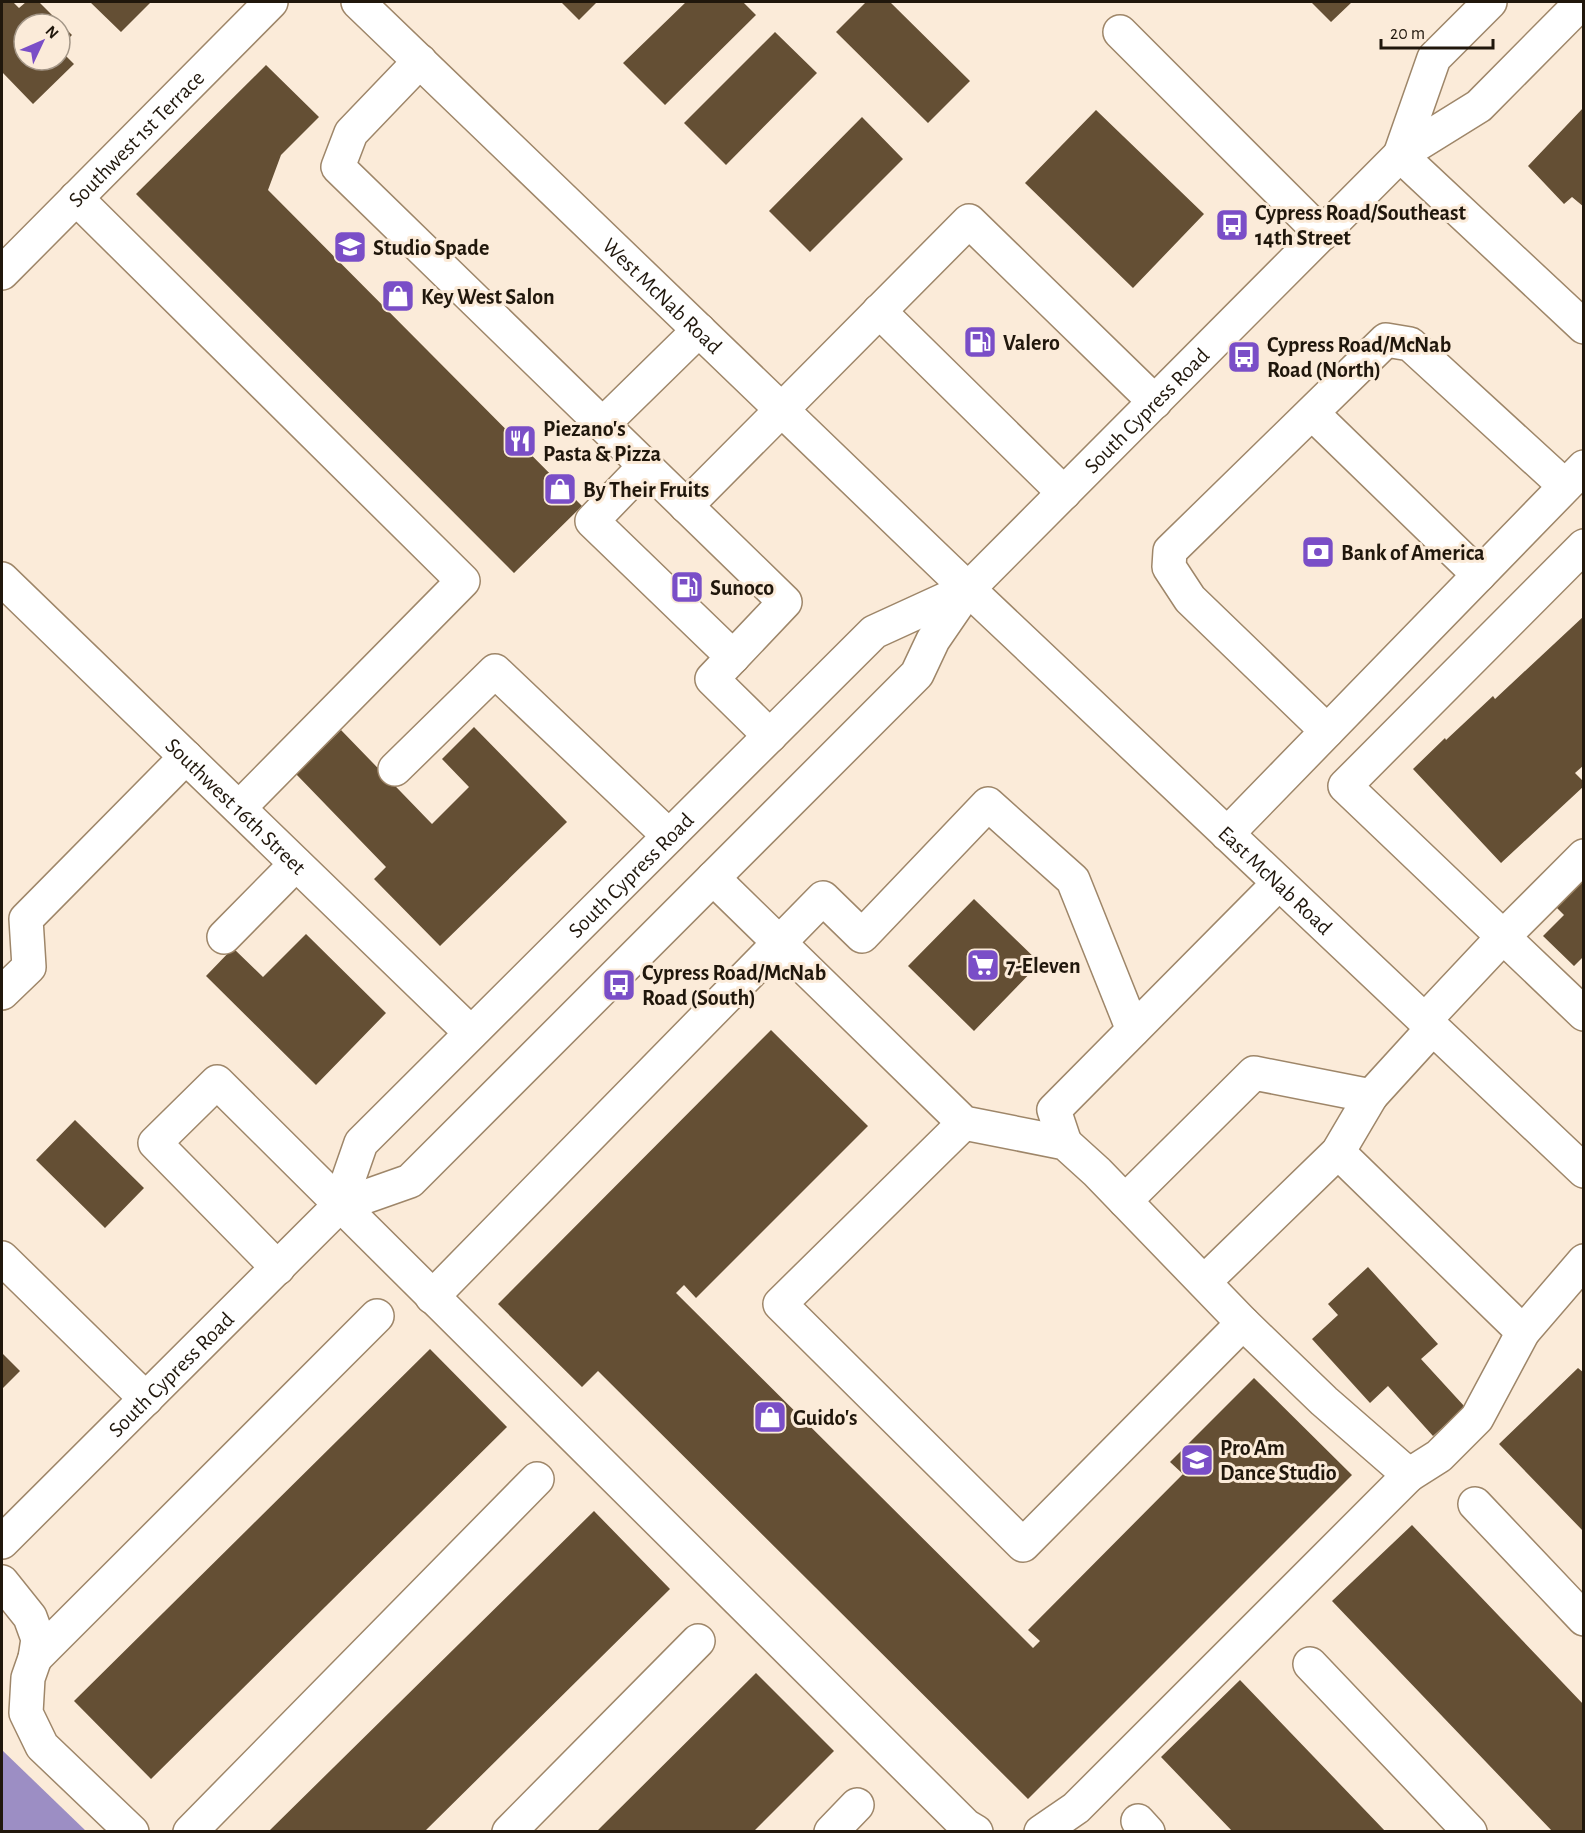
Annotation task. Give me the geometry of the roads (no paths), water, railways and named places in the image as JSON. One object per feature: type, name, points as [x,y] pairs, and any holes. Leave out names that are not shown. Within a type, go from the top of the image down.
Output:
[{"type":"street","name":"Southwest 1st Terrace","points":[[2,273],[272,2]]},
{"type":"street","name":"West McNab Road","points":[[358,2],[968,589]]},
{"type":"street","name":"South Cypress Road","points":[[1400,155],[1434,58],[1490,2]]},
{"type":"street","name":"South Cypress Road","points":[[339,1206],[410,1181],[917,674],[933,640],[968,589],[1400,155],[1479,106],[1582,2]]},
{"type":"street","points":[[1120,32],[1322,234]]},
{"type":"street","points":[[420,61],[351,133],[338,167],[785,602],[712,679],[770,736]]},
{"type":"street","points":[[1400,155],[1584,327]]},
{"type":"street","points":[[76,198],[463,581],[239,808]]},
{"type":"street","points":[[686,506],[969,221],[1155,402]]},
{"type":"street","points":[[879,311],[1064,493]]},
{"type":"street","points":[[603,424],[699,330]]},
{"type":"street","points":[[1227,834],[1479,575],[1574,476],[1410,344],[1386,340],[1170,551],[1169,567],[1190,599],[1327,731]]},
{"type":"street","points":[[1312,413],[1479,575]]},
{"type":"street","points":[[645,466],[592,521],[733,657]]},
{"type":"street","points":[[1584,546],[1345,786],[1584,1014]]},
{"type":"street","name":"Southwest 16th Street","points":[[2,579],[471,1033]]},
{"type":"street","name":"South Cypress Road","points":[[2,1542],[339,1206],[361,1143],[874,632],[968,589]]},
{"type":"street","name":"East McNab Road","points":[[968,589],[1584,1171]]},
{"type":"street","points":[[395,770],[495,670],[669,836]]},
{"type":"street","points":[[2,993],[28,967],[26,919],[186,757]]},
{"type":"street","points":[[432,1297],[823,898],[862,936],[988,804],[1073,880],[1133,1030]]},
{"type":"street","points":[[1204,1282],[1338,1152],[1371,1096],[1429,1024],[1503,937],[1584,856]]},
{"type":"street","points":[[224,937],[296,864]]},
{"type":"street","points":[[713,878],[964,1123],[1065,1143]]},
{"type":"street","points":[[1279,884],[1054,1110],[1065,1143],[1097,1172],[1243,1323],[1324,1401],[1409,1475]]},
{"type":"street","points":[[1125,1201],[1254,1073],[1371,1096]]},
{"type":"street","points":[[278,1268],[155,1143],[217,1082],[339,1206],[966,1826],[976,1832]]},
{"type":"street","points":[[964,1123],[780,1304],[1023,1545],[1243,1323]]},
{"type":"street","points":[[1338,1152],[1523,1332]]},
{"type":"street","points":[[2,1258],[146,1399]]},
{"type":"street","points":[[1041,1832],[1076,1808],[1409,1475],[1439,1456],[1477,1418],[1523,1332],[1584,1261]]},
{"type":"street","points":[[35,1658],[377,1316]]},
{"type":"street","points":[[190,1832],[537,1479]]},
{"type":"street","points":[[1475,1504],[1584,1619]]},
{"type":"street","points":[[2,1582],[30,1617],[38,1639],[35,1658],[28,1678],[26,1713],[42,1746],[132,1832]]},
{"type":"street","points":[[509,1832],[698,1641]]},
{"type":"street","points":[[1310,1664],[1470,1832]]},
{"type":"street","points":[[831,1832],[857,1805]]},
{"type":"place","name":"Cypress Road/Southeast 14th Street","points":[[1232,225]]},
{"type":"place","name":"Studio Spade","points":[[350,247]]},
{"type":"place","name":"Key West Salon","points":[[398,296]]},
{"type":"place","name":"Valero","points":[[980,342]]},
{"type":"place","name":"Cypress Road/McNab Road (North)","points":[[1244,357]]},
{"type":"place","name":"Piezano's Pasta & Pizza","points":[[520,441]]},
{"type":"place","name":"By Their Fruits","points":[[560,489]]},
{"type":"place","name":"Bank of America","points":[[1318,552]]},
{"type":"place","name":"Sunoco","points":[[687,587]]},
{"type":"place","name":"7-Eleven","points":[[983,965]]},
{"type":"place","name":"Cypress Road/McNab Road (South)","points":[[619,985]]},
{"type":"place","name":"Guido's","points":[[770,1417]]},
{"type":"place","name":"Pro Am Dance Studio","points":[[1197,1460]]}]
